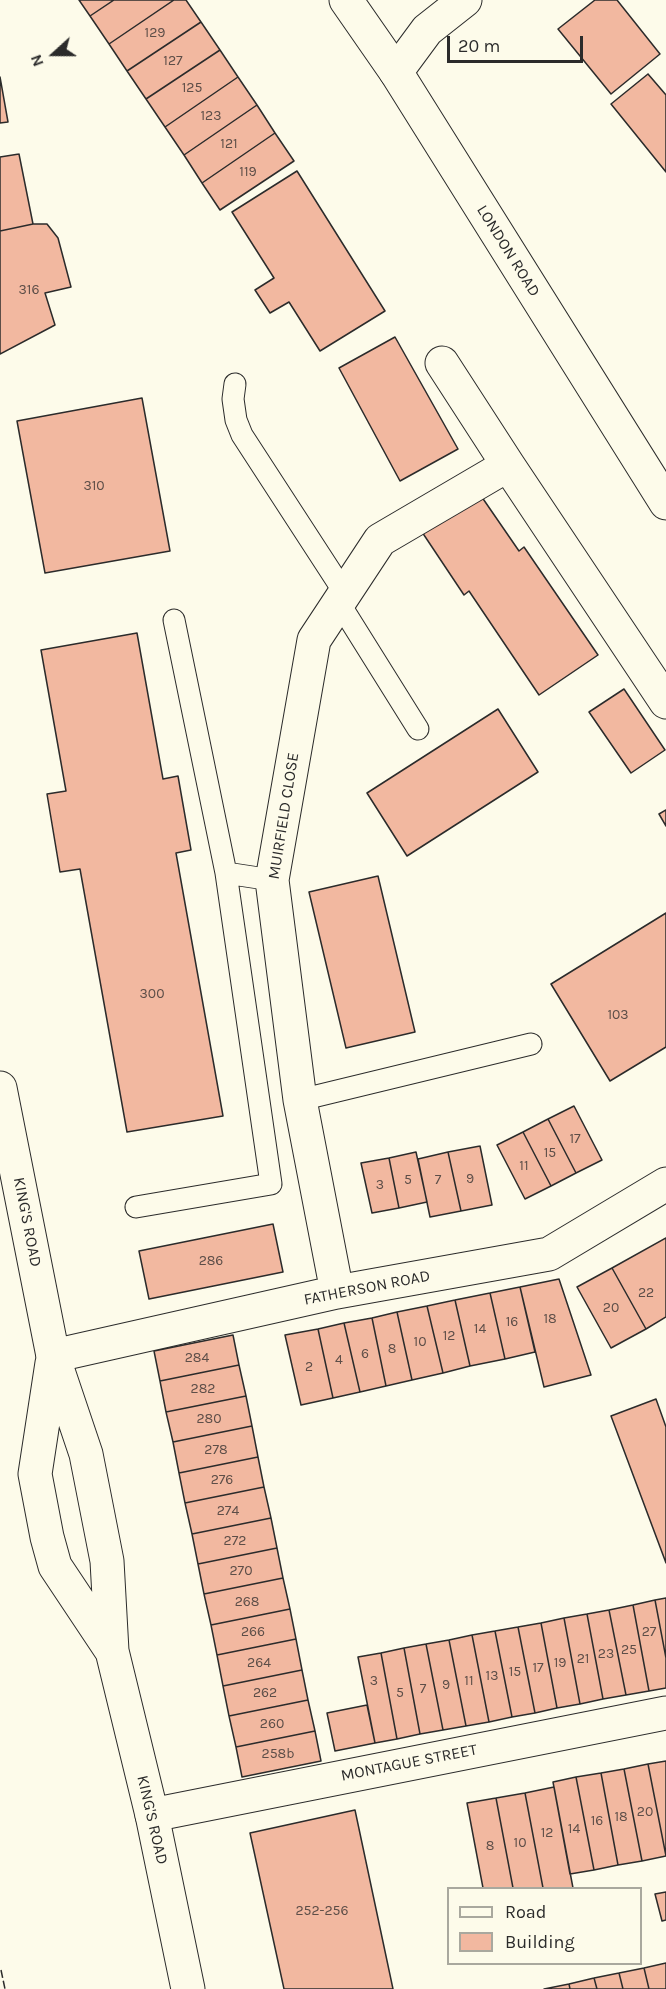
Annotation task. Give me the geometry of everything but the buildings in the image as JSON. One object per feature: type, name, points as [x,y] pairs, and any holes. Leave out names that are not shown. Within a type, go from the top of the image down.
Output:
[{"type":"street","name":"LONDON ROAD","points":[[346,0],[396,72],[666,503]]},
{"type":"street","points":[[396,72],[427,30],[465,0]]},
{"type":"street","points":[[442,363],[666,702]]},
{"type":"street","name":"MUIRFIELD CLOSE","points":[[337,1292],[300,1100],[272,880],[314,640],[380,540],[508,465]]},
{"type":"street","name":"KING'S ROAD","points":[[0,1088],[3,1122],[53,1356],[86,1454],[93,1485],[107,1561],[112,1651],[152,1815],[188,1989]]},
{"type":"street","name":"FATHERSON ROAD","points":[[53,1356],[337,1292],[549,1254],[666,1184]]},
{"type":"street","name":"KING'S ROAD","points":[[53,1356],[35,1474],[47,1537],[55,1566],[112,1651]]},
{"type":"street","name":"MONTAGUE STREET","points":[[152,1815],[666,1713]]},
{"type":"lane","points":[[235,384],[233,399],[236,420],[242,435],[418,729]]},
{"type":"lane","points":[[136,1207],[271,1184],[226,873],[174,620]]},
{"type":"lane","points":[[226,873],[272,880]]},
{"type":"lane","points":[[300,1100],[531,1044]]},
{"type":"fence","points":[[1,1970],[5,1989]]}]
